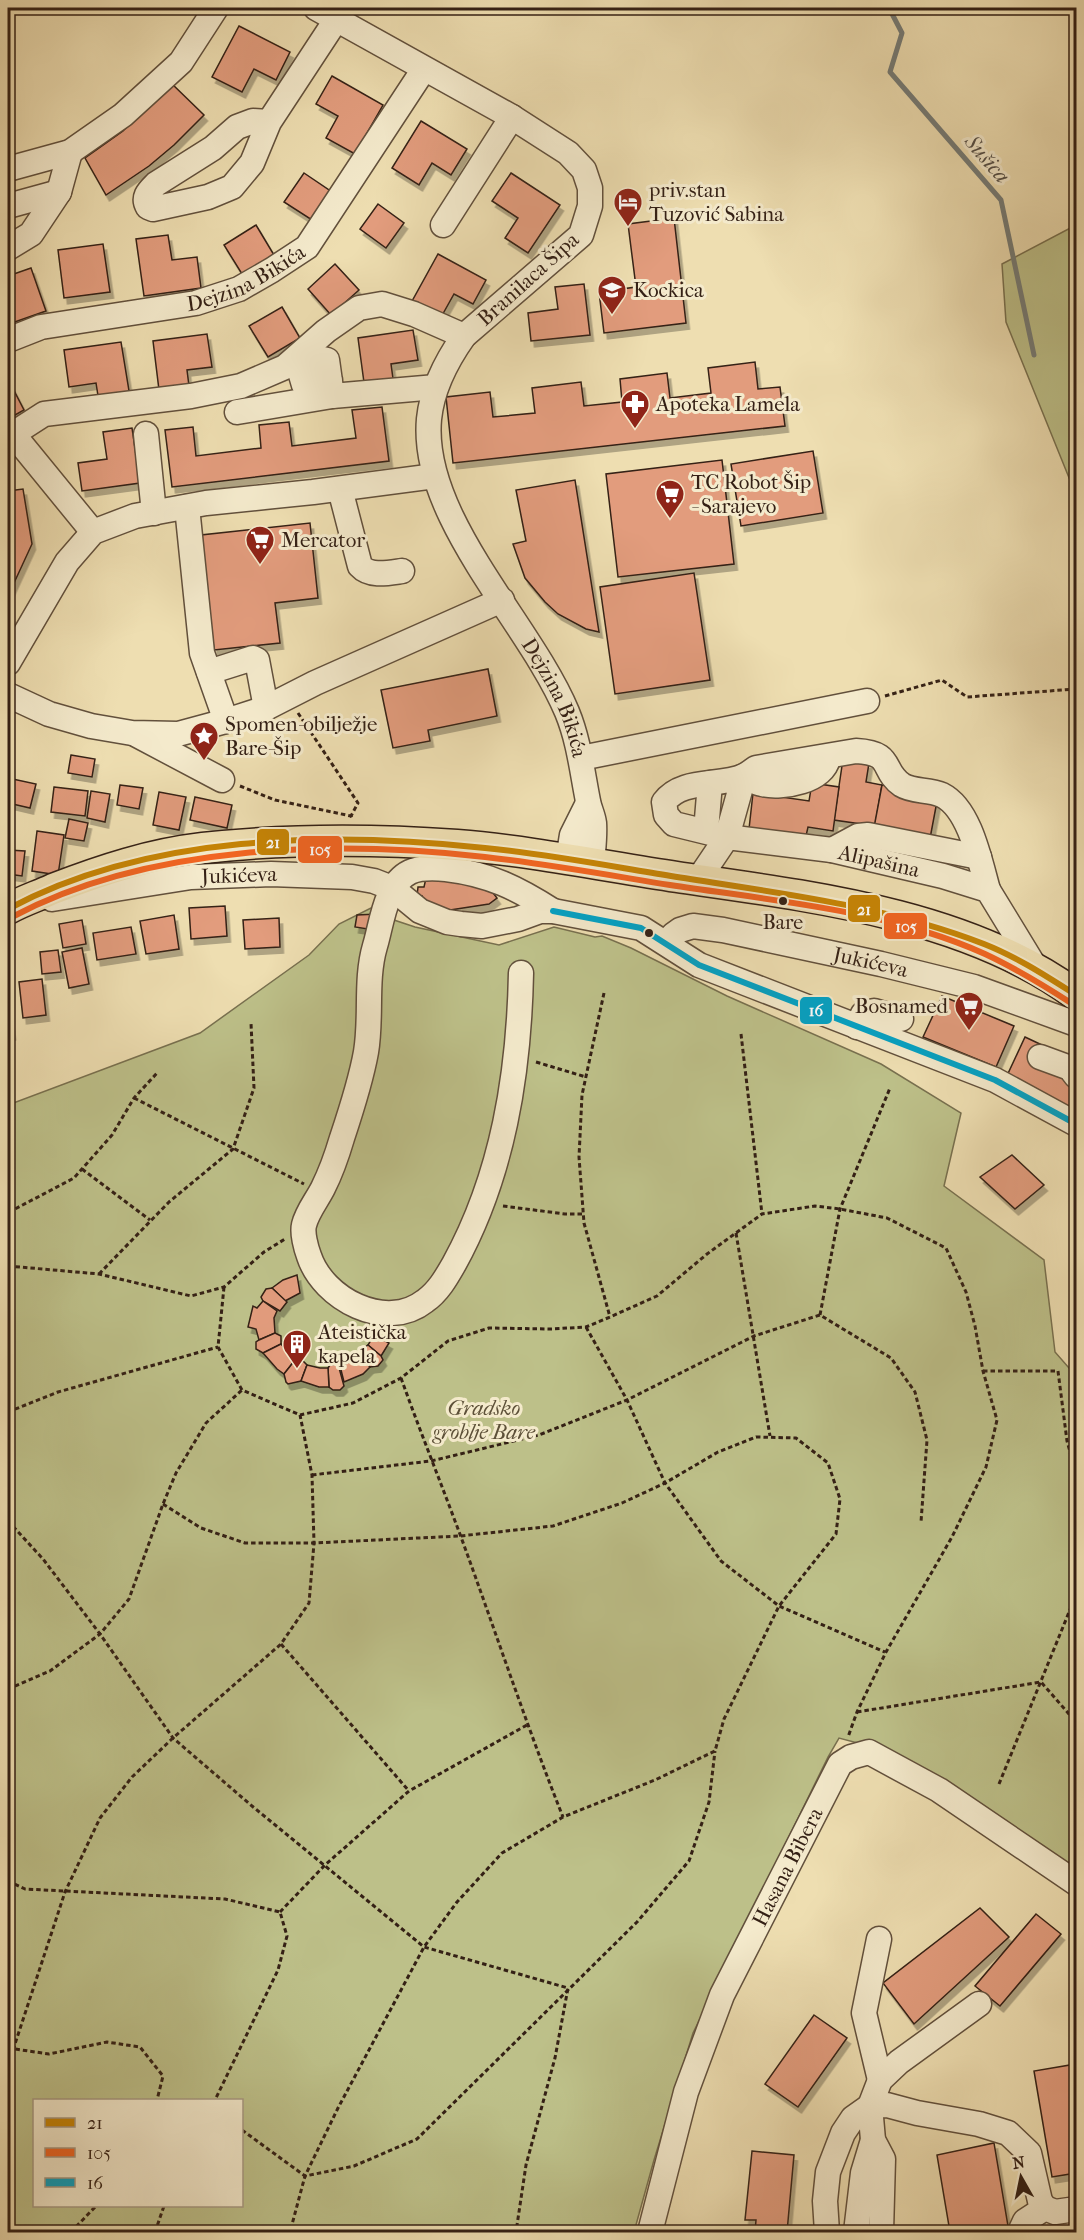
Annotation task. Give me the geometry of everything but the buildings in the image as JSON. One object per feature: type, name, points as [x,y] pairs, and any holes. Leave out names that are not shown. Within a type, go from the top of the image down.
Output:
[{"type":"main road","points":[[11,907],[99,871],[168,853],[243,845],[403,842],[458,845],[772,891],[873,910],[957,934],[1072,985]]},
{"type":"street","points":[[8,169],[70,152],[123,115],[181,62],[216,8]]},
{"type":"street","name":"Branilaca Šipa","points":[[316,8],[512,117],[568,153],[584,170],[590,188],[590,206],[581,235],[464,336],[451,355],[436,387],[429,418],[429,448],[435,476]]},
{"type":"street","points":[[269,122],[253,121],[237,127],[213,148],[156,184],[146,198],[145,202],[148,207],[153,208],[208,197],[232,186],[252,163],[269,122],[336,20]]},
{"type":"street","name":"Dejzina Bikića","points":[[8,340],[40,327],[196,303],[239,289],[272,270],[307,247],[424,69]]},
{"type":"street","points":[[443,225],[512,117]]},
{"type":"street","points":[[8,248],[31,234],[59,192],[70,152]]},
{"type":"street","points":[[8,206],[59,192]]},
{"type":"street","points":[[93,532],[10,437],[44,414],[191,396],[241,386],[285,367],[326,331],[359,308],[382,304],[414,314],[464,336]]},
{"type":"street","points":[[237,412],[331,388],[436,387]]},
{"type":"street","points":[[146,434],[154,513]]},
{"type":"street","points":[[8,663],[67,562],[93,532],[135,516],[206,503],[435,476]]},
{"type":"street","name":"Dejzina Bikića","points":[[435,476],[446,506],[464,540],[529,642],[567,712],[581,758],[588,803],[594,821],[580,862]]},
{"type":"street","points":[[340,489],[363,570],[377,573],[402,571]]},
{"type":"street","points":[[187,507],[202,653],[226,722]]},
{"type":"street","points":[[8,695],[49,714],[91,726],[132,733],[178,734],[226,722],[266,708],[287,696],[502,600]]},
{"type":"street","points":[[209,672],[254,658],[257,660],[266,708]]},
{"type":"street","points":[[581,758],[867,701]]},
{"type":"street","points":[[132,733],[222,780]]},
{"type":"street","points":[[717,834],[710,783],[744,776],[756,768],[856,752],[870,752],[878,755],[890,768],[897,781],[904,786],[933,792],[951,801],[959,811],[978,857],[987,890],[1035,967]]},
{"type":"street","points":[[698,880],[744,776]]},
{"type":"street","name":"Alipašina","points":[[710,783],[679,788],[669,794],[663,802],[666,815],[674,824],[717,834],[832,850],[943,876],[987,890]]},
{"type":"street","points":[[832,850],[858,836],[868,835],[978,857]]},
{"type":"street","name":"Jukićeva","points":[[392,888],[409,872],[431,868],[460,871],[493,878],[508,884],[553,911]]},
{"type":"street","name":"Jukićeva","points":[[11,907],[191,878],[271,873],[352,877],[392,888],[420,911],[447,922],[461,924],[482,926],[553,911],[630,924],[647,931],[699,965],[995,1080],[1077,1124]]},
{"type":"street","points":[[392,888],[372,958],[366,1051],[343,1136],[321,1192],[303,1227],[309,1257],[318,1275],[329,1288],[352,1305],[371,1311],[406,1310],[424,1302],[444,1281],[484,1203],[503,1131],[516,1056],[520,973]]},
{"type":"street","name":"Jukićeva","points":[[670,945],[673,935],[693,926],[723,930],[881,963],[974,987],[1077,1024]]},
{"type":"street","points":[[857,1027],[863,1014],[874,1011],[901,1019]]},
{"type":"street","points":[[1040,1057],[1070,1068],[1077,1076]]},
{"type":"street","name":"Hasana Bibera","points":[[650,2232],[686,2092],[722,1995],[840,1764],[851,1757],[868,1752],[939,1790],[1077,1883]]},
{"type":"street","points":[[879,1939],[864,2013],[880,2080]]},
{"type":"street","points":[[856,2232],[863,2173],[873,2140],[870,2106],[880,2080],[899,2062],[979,2004]]},
{"type":"street","points":[[827,2232],[825,2201],[828,2172],[843,2133],[853,2118],[870,2106],[887,2105],[917,2114],[979,2124],[1008,2133],[1029,2153],[1040,2201],[1046,2208],[1055,2212],[1077,2209]]},
{"type":"street","points":[[873,2140],[883,2159],[881,2232]]},
{"type":"street","points":[[1020,2232],[1026,2221],[1046,2208]]},
{"type":"path","points":[[867,701],[942,680],[967,697],[1077,690]]},
{"type":"path","points":[[287,696],[358,803]]},
{"type":"path","points":[[222,780],[275,800],[351,816]]},
{"type":"path","points":[[604,993],[582,1095],[579,1157],[584,1223],[610,1317]]},
{"type":"path","points":[[99,1274],[169,1202],[233,1149],[254,1088],[251,1023]]},
{"type":"path","points":[[741,1034],[762,1214]]},
{"type":"path","points":[[516,1056],[586,1077]]},
{"type":"path","points":[[8,1209],[15,1209],[74,1178],[112,1135],[134,1098],[158,1072]]},
{"type":"path","points":[[820,1315],[840,1209],[890,1088]]},
{"type":"path","points":[[134,1098],[321,1192]]},
{"type":"path","points":[[82,1169],[151,1221]]},
{"type":"path","points":[[484,1203],[565,1214],[584,1214]]},
{"type":"path","points":[[224,1287],[218,1347],[242,1390],[300,1415],[353,1403],[401,1378],[448,1341],[489,1328],[586,1327],[610,1317],[657,1296],[707,1254],[762,1214],[815,1206],[887,1218],[946,1248],[966,1292],[983,1371],[997,1420],[986,1467],[952,1537],[886,1652],[857,1712],[1041,1682]]},
{"type":"path","points":[[8,1266],[99,1274],[191,1296],[224,1287],[264,1252],[285,1239],[304,1232]]},
{"type":"path","points":[[736,1233],[770,1436]]},
{"type":"path","points":[[312,1475],[431,1461],[538,1435],[627,1400],[754,1336],[820,1315],[891,1358],[915,1392],[927,1440],[921,1522]]},
{"type":"path","points":[[586,1327],[627,1400],[665,1483],[721,1561],[779,1606],[886,1652]]},
{"type":"path","points":[[8,1412],[58,1392],[218,1347]]},
{"type":"path","points":[[983,1371],[1058,1371],[1067,1441],[1077,1473]]},
{"type":"path","points":[[401,1378],[527,1725],[563,1816]]},
{"type":"path","points":[[8,1689],[50,1671],[100,1634],[129,1599],[176,1473],[206,1423],[242,1390]]},
{"type":"path","points":[[13,2049],[65,1892],[100,1818],[132,1777],[281,1644],[309,1603],[314,1543],[312,1475],[300,1415]]},
{"type":"path","points":[[163,1504],[201,1528],[245,1543],[314,1543],[460,1536],[553,1527],[622,1503],[665,1483],[718,1452],[756,1437],[770,1436],[796,1438],[828,1463],[840,1499],[836,1534],[779,1606],[724,1719],[715,1751],[709,1802],[689,1862],[637,1922],[417,2139],[354,2166],[305,2176],[243,2131]]},
{"type":"path","points":[[8,1521],[43,1559],[100,1634],[173,1738],[325,1865],[424,1947],[568,1988]]},
{"type":"path","points":[[999,1784],[1077,1595]]},
{"type":"path","points":[[281,1644],[409,1791]]},
{"type":"path","points":[[1041,1682],[1077,1722]]},
{"type":"path","points":[[280,1912],[325,1865],[409,1791],[527,1725]]},
{"type":"path","points":[[290,2232],[305,2176],[338,2108],[424,1947],[457,1902],[502,1853],[563,1816],[655,1780],[715,1751]]},
{"type":"path","points":[[8,1881],[25,1889],[225,1899],[280,1912]]},
{"type":"path","points":[[215,2099],[278,1970],[287,1936],[280,1912]]},
{"type":"path","points":[[516,2232],[526,2165],[555,2058],[568,1988]]},
{"type":"path","points":[[8,2048],[49,2054],[107,2042],[140,2047],[163,2076],[157,2099]]},
{"type":"path","points":[[71,2232],[94,2207]]},
{"type":"path","points":[[155,2232],[163,2207]]},
{"type":"green space","points":[[1076,225],[1076,495],[1006,322],[1002,264]]},
{"type":"green space","name":"Gradsko groblje Bare","points":[[377,905],[388,918],[415,927],[499,945],[554,927],[595,937],[602,936],[727,996],[881,1064],[961,1113],[944,1186],[1044,1260],[1055,1352],[1076,1376],[1076,1877],[1046,1848],[913,1762],[839,1738],[693,2033],[634,2232],[8,2232],[8,1105],[200,1033],[309,955],[339,924]]},
{"type":"waterway","name":"Sušica","points":[[889,8],[902,33],[890,72],[1001,200],[1034,355]]},
{"type":"transit line","name":"21","points":[[8,909],[62,884],[120,865],[179,852],[241,844],[303,840],[426,843],[555,857],[830,902],[908,919],[996,949],[1076,995]]},
{"type":"transit line","name":"105","points":[[12,917],[65,893],[122,874],[182,861],[243,853],[305,849],[427,852],[554,866],[790,902],[870,917],[948,939],[985,954],[1071,1003]]},
{"type":"transit line","name":"16","points":[[553,911],[641,928],[699,965],[995,1080],[1076,1124]]},
{"type":"place","name":"priv.stan Tuzović Sabina","points":[[628,228]]},
{"type":"place","name":"Kockica","points":[[612,316]]},
{"type":"place","name":"Apoteka Lamela","points":[[635,430]]},
{"type":"place","name":"TC Robot Šip - Sarajevo","points":[[670,520]]},
{"type":"place","name":"Mercator","points":[[260,566]]},
{"type":"place","name":"Spomen-obilježje Bare-Šip","points":[[204,762]]},
{"type":"place","name":"Bare","points":[[783,901]]},
{"type":"place","name":"Bosnamed","points":[[969,1032]]},
{"type":"place","name":"Ateistička kapela","points":[[297,1370]]}]
